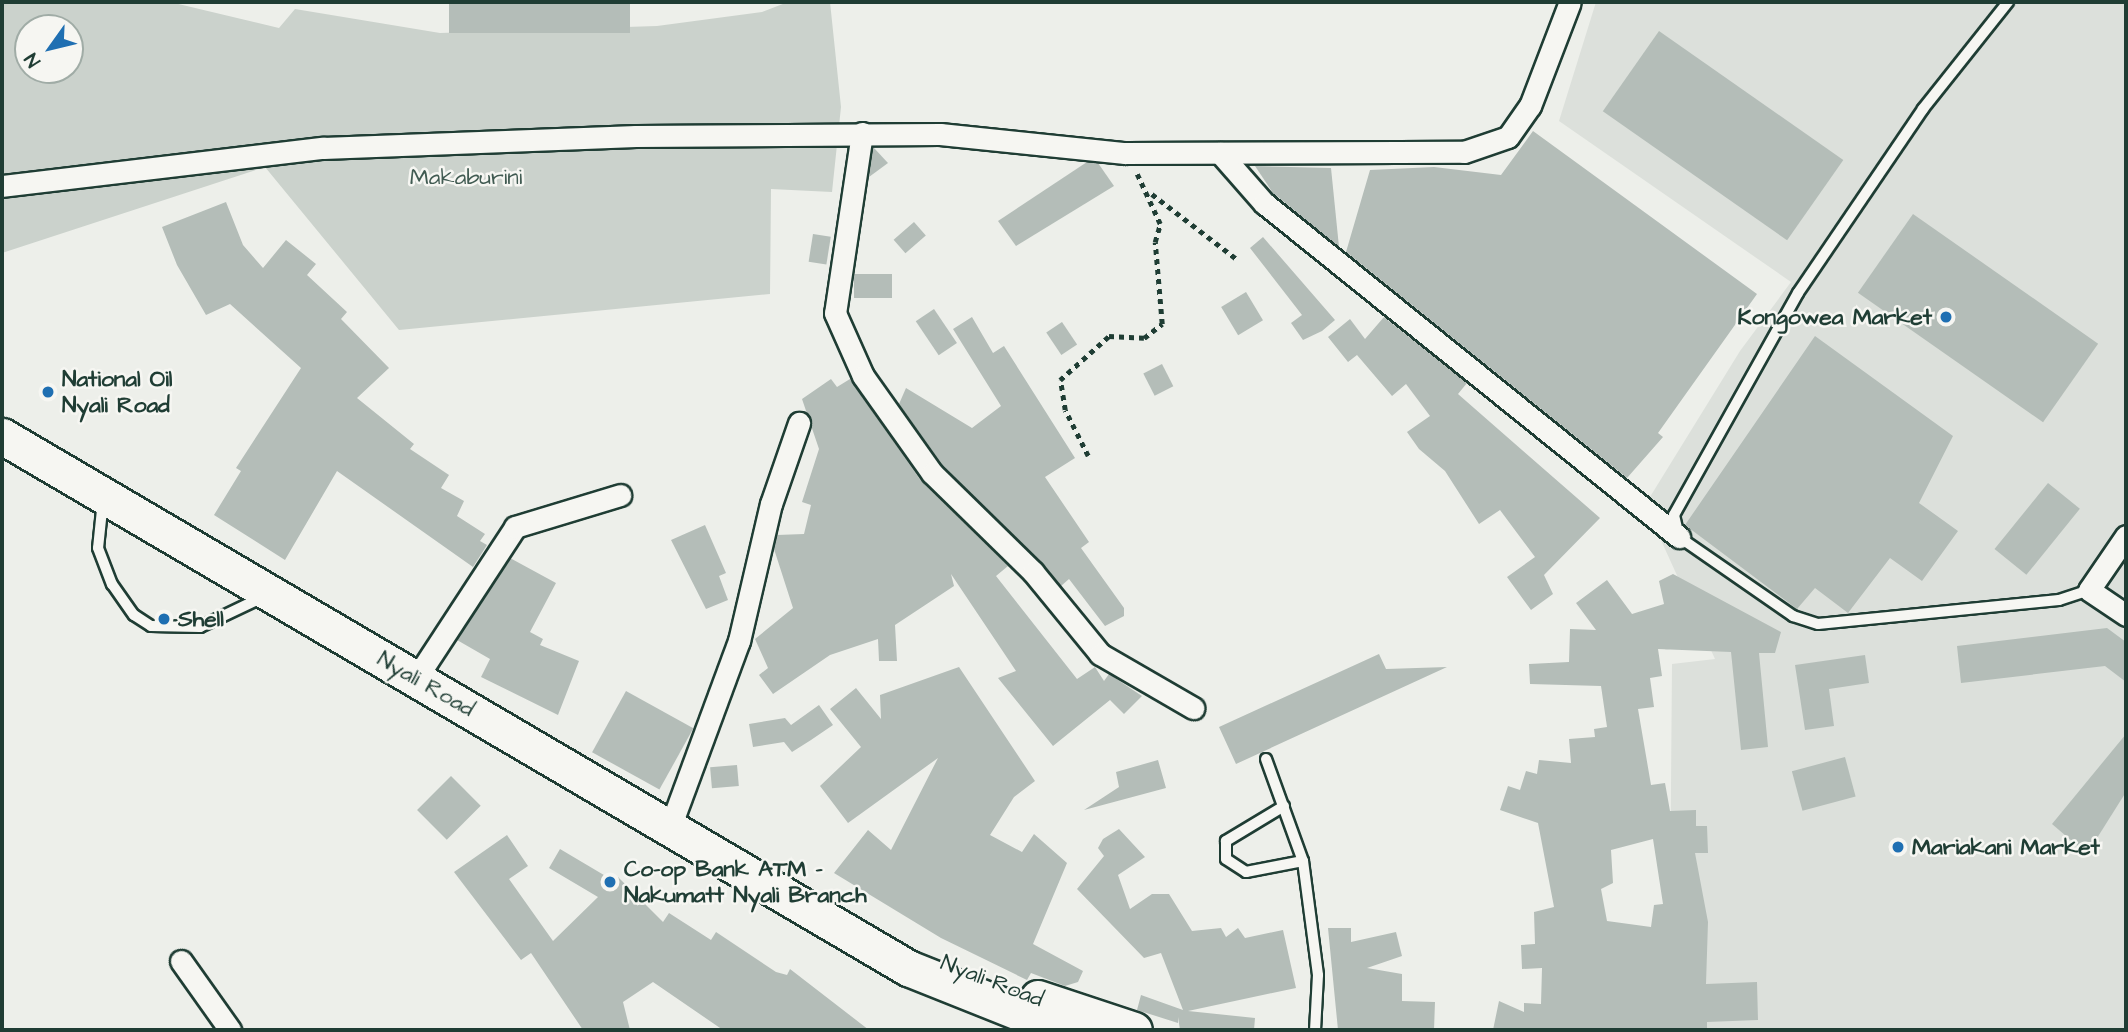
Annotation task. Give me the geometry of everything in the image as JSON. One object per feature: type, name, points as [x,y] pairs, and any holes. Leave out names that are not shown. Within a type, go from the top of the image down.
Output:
[{"type":"highway","name":"Nyali Road","points":[[2,436],[265,596],[417,677],[669,830],[850,930],[908,968],[1064,1030]]},
{"type":"highway","name":"Nyali Road","points":[[850,930],[1134,1030]]},
{"type":"street","points":[[2,186],[323,148],[862,133],[940,134],[1125,153],[1386,157],[1486,149],[1508,137],[1530,106],[1570,2]]},
{"type":"street","points":[[862,133],[835,313],[863,376],[932,474],[1033,572],[1100,654],[1193,708]]},
{"type":"street","points":[[1220,153],[1264,204],[1679,537]]},
{"type":"street","points":[[669,830],[739,641],[771,503],[799,422]]},
{"type":"street","points":[[417,677],[516,527],[620,495]]},
{"type":"street","points":[[2126,536],[2089,590],[2126,615]]},
{"type":"street","points":[[180,961],[230,1030]]},
{"type":"lane","points":[[2008,2],[1863,195],[1756,360],[1674,514],[1679,537],[1793,616],[1818,624],[2059,600],[2089,590]]},
{"type":"lane","points":[[103,499],[98,548],[113,584],[134,615],[151,626],[200,627],[265,596]]},
{"type":"lane","points":[[1266,759],[1303,861],[1318,975],[1315,1030]]},
{"type":"lane","points":[[1284,806],[1226,841],[1226,859],[1246,872],[1303,861]]},
{"type":"path","points":[[1088,456],[1065,410],[1060,380],[1109,336],[1144,338],[1162,324],[1155,242],[1160,224],[1151,194],[1125,153]]},
{"type":"path","points":[[1151,194],[1238,260]]},
{"type":"shaded area","name":"Kongowea Market","points":[[1596,2],[2126,2],[2126,590],[2108,618],[2126,629],[2126,1030],[1669,1030],[1672,664],[1715,659],[1645,505],[1740,351],[1791,282],[1559,121]]},
{"type":"green space","name":"Makaburini","points":[[2,2],[170,2],[279,28],[295,9],[440,33],[657,26],[762,12],[788,2],[830,2],[841,107],[832,192],[771,189],[770,294],[399,330],[265,167],[2,253]]},
{"type":"building","points":[[449,2],[630,2],[630,33],[449,33]]},
{"type":"building","points":[[1659,31],[1843,160],[1787,240],[1603,111]]},
{"type":"building","points":[[1533,131],[1757,294],[1658,433],[1663,437],[1627,478],[1346,252],[1370,170],[1434,167],[1501,175]]},
{"type":"building","points":[[873,148],[888,163],[869,177]]},
{"type":"building","points":[[1087,162],[1098,163],[1114,186],[1016,246],[998,221]]},
{"type":"building","points":[[1255,166],[1331,168],[1339,247],[1273,193]]},
{"type":"building","points":[[226,202],[243,245],[263,268],[286,240],[316,264],[307,275],[347,312],[341,319],[389,368],[357,398],[414,444],[410,449],[449,475],[441,488],[464,501],[457,516],[485,534],[480,541],[487,545],[473,567],[337,471],[285,560],[214,515],[241,471],[236,468],[301,368],[230,304],[206,315],[177,265],[162,227]]},
{"type":"building","points":[[1913,214],[2098,344],[2043,422],[1858,293]]},
{"type":"building","points":[[914,222],[926,236],[905,253],[894,240]]},
{"type":"building","points":[[813,234],[831,237],[826,264],[809,262]]},
{"type":"building","points":[[1263,237],[1335,320],[1322,331],[1303,340],[1291,323],[1302,315],[1250,248]]},
{"type":"building","points":[[854,274],[892,274],[892,298],[854,298]]},
{"type":"building","points":[[1246,292],[1263,320],[1238,335],[1221,307]]},
{"type":"building","points":[[934,309],[957,343],[939,355],[916,321]]},
{"type":"building","points":[[972,317],[993,353],[1004,346],[1075,458],[1045,477],[1089,542],[1081,548],[1124,608],[1124,616],[1105,626],[1069,579],[1061,586],[942,464],[899,404],[906,388],[972,428],[1001,406],[953,329]]},
{"type":"building","points":[[1384,317],[1467,383],[1458,394],[1600,518],[1544,575],[1553,594],[1531,610],[1507,577],[1535,557],[1500,510],[1479,524],[1445,471],[1419,449],[1407,432],[1430,416],[1406,384],[1392,396],[1357,355],[1348,362],[1328,337],[1350,319],[1365,339]]},
{"type":"building","points":[[1062,322],[1077,344],[1061,355],[1046,333]]},
{"type":"building","points":[[1815,336],[1953,436],[1919,503],[1958,531],[1922,581],[1890,558],[1848,613],[1815,588],[1797,609],[1685,525]]},
{"type":"building","points":[[1162,364],[1173,386],[1155,396],[1143,374]]},
{"type":"building","points":[[831,379],[837,387],[850,379],[921,481],[1008,566],[996,576],[1077,679],[1095,667],[1104,681],[1109,674],[1142,696],[1124,714],[1110,700],[1053,746],[998,678],[1016,671],[951,574],[954,586],[895,625],[897,661],[879,661],[878,639],[830,655],[773,694],[759,675],[768,668],[755,639],[793,608],[774,549],[777,535],[804,534],[811,505],[802,502],[819,449],[802,399]]},
{"type":"building","points":[[2048,483],[2080,509],[2026,575],[1995,549]]},
{"type":"building","points":[[705,525],[726,573],[719,576],[728,600],[706,609],[671,540]]},
{"type":"building","points":[[510,558],[556,583],[530,632],[543,639],[540,645],[579,661],[558,715],[481,677],[490,659],[457,640]]},
{"type":"building","points":[[1673,574],[1781,632],[1775,653],[1759,653],[1768,747],[1741,750],[1731,652],[1658,649],[1662,676],[1650,678],[1654,707],[1638,709],[1651,785],[1665,783],[1670,811],[1696,810],[1696,826],[1707,826],[1708,853],[1695,853],[1708,922],[1706,984],[1757,982],[1758,1020],[1707,1022],[1707,1030],[1493,1030],[1499,1001],[1524,1012],[1524,1003],[1541,1004],[1542,968],[1522,969],[1521,945],[1535,944],[1534,912],[1554,907],[1538,823],[1500,810],[1508,786],[1520,790],[1526,771],[1537,774],[1539,760],[1571,763],[1569,739],[1595,737],[1594,729],[1607,727],[1601,686],[1530,684],[1529,664],[1569,662],[1570,629],[1596,630],[1576,603],[1607,580],[1632,614],[1664,604],[1659,581]],"holes":[[[1653,839],[1663,904],[1654,905],[1651,927],[1607,921],[1601,889],[1613,883],[1611,850]]]},
{"type":"building","points":[[2107,628],[2126,642],[2126,682],[2105,666],[1961,683],[1957,646]]},
{"type":"building","points":[[1379,654],[1386,669],[1447,667],[1236,764],[1219,727]]},
{"type":"building","points":[[1865,655],[1869,683],[1829,689],[1834,726],[1805,730],[1795,665]]},
{"type":"building","points":[[959,667],[1035,781],[1014,797],[990,835],[1022,852],[1034,834],[1067,863],[1033,944],[1083,971],[1078,982],[1065,986],[1031,973],[1027,980],[941,938],[834,873],[868,830],[891,850],[938,758],[848,823],[820,786],[861,747],[830,709],[856,688],[881,719],[880,695]]},
{"type":"building","points":[[626,691],[693,728],[659,790],[592,752]]},
{"type":"building","points":[[819,705],[833,725],[811,740],[792,752],[784,742],[753,747],[749,724],[785,718],[791,725]]},
{"type":"building","points":[[2126,734],[2126,792],[2087,854],[2052,824]]},
{"type":"building","points":[[1845,757],[1856,797],[1802,811],[1792,771]]},
{"type":"building","points":[[1158,760],[1166,788],[1084,810],[1119,787],[1116,772]]},
{"type":"building","points":[[737,765],[739,786],[712,788],[710,767]]},
{"type":"building","points":[[451,776],[481,806],[447,840],[417,810]]},
{"type":"building","points":[[1119,829],[1145,857],[1118,875],[1130,909],[1152,894],[1169,894],[1192,931],[1221,928],[1226,937],[1238,928],[1245,938],[1283,930],[1296,988],[1188,1011],[1255,1018],[1254,1030],[1180,1030],[1178,1017],[1178,1023],[1137,1010],[1141,995],[1183,1010],[1161,953],[1144,958],[1077,889],[1104,856],[1098,848],[1103,839]]},
{"type":"building","points":[[507,835],[528,866],[509,879],[553,941],[598,897],[549,868],[560,849],[614,881],[618,877],[663,922],[669,913],[711,940],[716,932],[776,972],[787,975],[790,969],[869,1030],[723,1030],[653,982],[623,1002],[630,1030],[583,1030],[531,953],[521,960],[454,872]]},
{"type":"building","points":[[1328,928],[1351,928],[1351,942],[1396,932],[1402,956],[1367,968],[1402,974],[1402,1001],[1435,1002],[1434,1030],[1338,1030]]},
{"type":"place","name":"Kongowea Market","points":[[1946,317]]},
{"type":"place","name":"National Oil Nyali Road","points":[[48,392]]},
{"type":"place","name":"Shell","points":[[164,619]]},
{"type":"place","name":"Mariakani Market","points":[[1898,847]]},
{"type":"place","name":"Co-op Bank ATM - Nakumatt Nyali Branch","points":[[610,882]]}]
